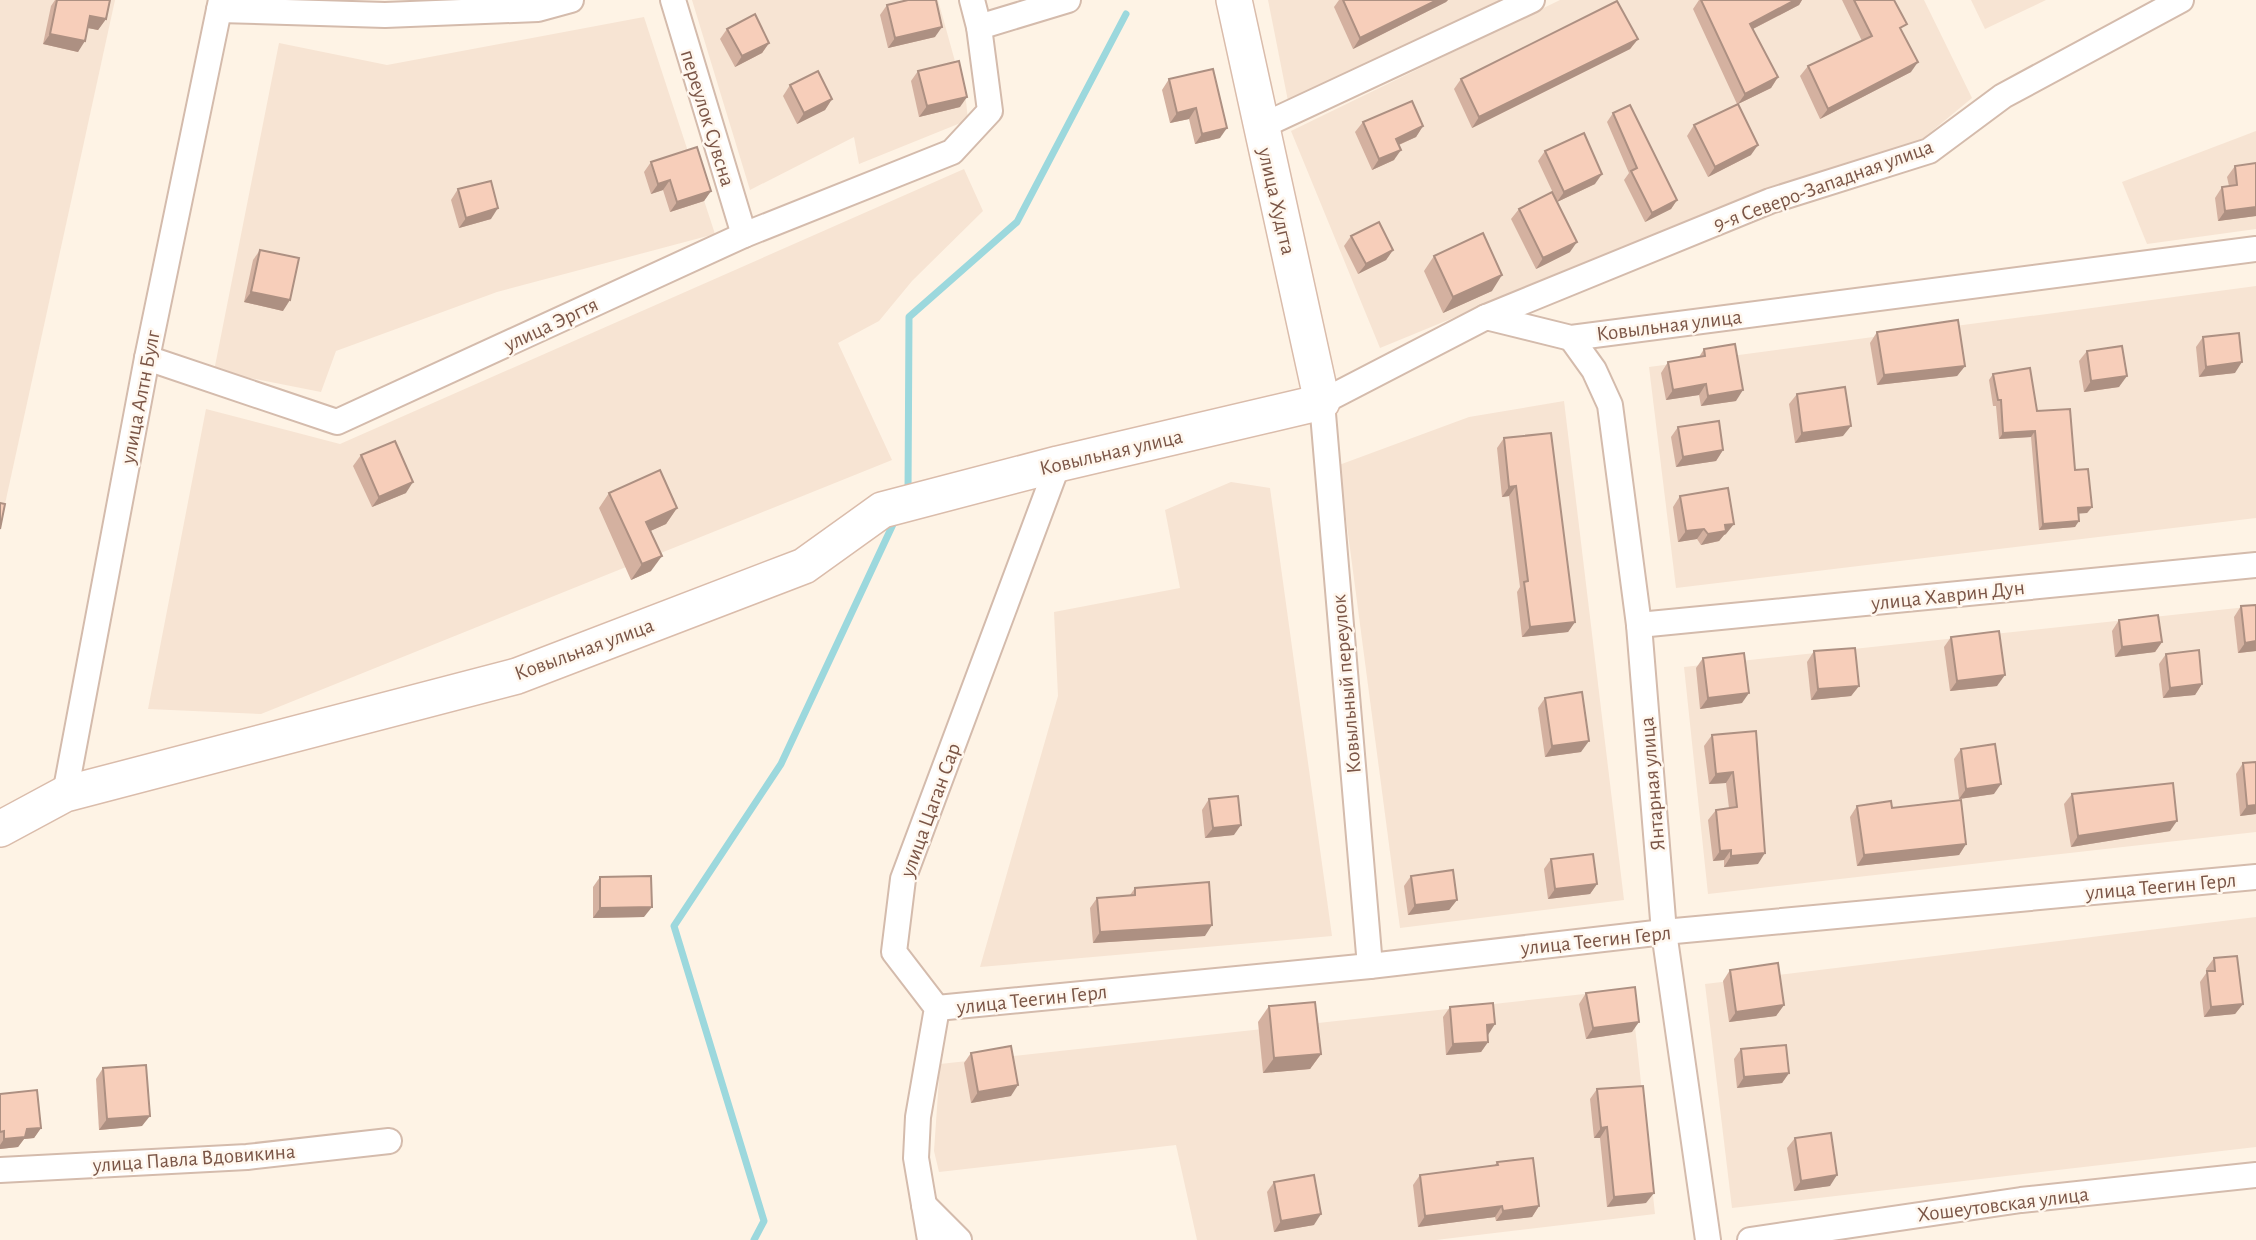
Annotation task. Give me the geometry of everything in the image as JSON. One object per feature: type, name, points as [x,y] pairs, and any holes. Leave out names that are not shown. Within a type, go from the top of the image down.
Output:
[{"type":"street","points":[[220,5],[385,15],[538,9],[571,0]]},
{"type":"street","name":"переулок Сувсна","points":[[673,0],[744,235]]},
{"type":"street","points":[[972,0],[979,27],[1068,0]]},
{"type":"street","name":"улица Худгта","points":[[1234,0],[1322,402]]},
{"type":"street","points":[[1260,127],[1532,0]]},
{"type":"street","name":"9-я Северо-Западная улица","points":[[1486,317],[1770,201],[1929,151],[2003,96],[2181,0]]},
{"type":"street","name":"улица Алтн Булг","points":[[65,794],[148,358],[220,5]]},
{"type":"street","name":"улица Эргтя","points":[[148,358],[337,422],[744,235],[952,152],[990,111],[979,27]]},
{"type":"street","name":"Ковыльная улица","points":[[0,829],[65,794],[517,676],[804,566],[882,510],[1058,464],[1322,402],[1486,317],[1571,338],[2256,248]]},
{"type":"street","name":"Янтарная улица","points":[[1571,338],[1594,370],[1610,405],[1639,625],[1664,932],[1709,1240]]},
{"type":"street","name":"Ковыльный переулок","points":[[1322,402],[1370,966]]},
{"type":"street","name":"улица Цаган Сар","points":[[937,1008],[894,952],[903,879],[1058,464]]},
{"type":"street","name":"улица Хаврин Дун","points":[[1639,625],[2256,565]]},
{"type":"street","name":"улица Теегин Герл","points":[[937,1008],[1370,966],[1664,932],[2256,877]]},
{"type":"street","points":[[930,1240],[916,1158],[918,1117],[937,1008]]},
{"type":"street","name":"улица Павла Вдовикина","points":[[0,1170],[247,1157],[389,1141]]},
{"type":"street","name":"Хошеутовская улица","points":[[1750,1240],[2021,1200],[2256,1175]]},
{"type":"street","points":[[924,1205],[959,1240]]},
{"type":"shaded area","points":[[0,0],[115,0],[0,527]]},
{"type":"shaded area","points":[[692,0],[938,0],[966,101],[968,120],[859,164],[854,137],[750,190]]},
{"type":"shaded area","points":[[1268,0],[1511,0],[1289,106]]},
{"type":"shaded area","points":[[1560,0],[1924,0],[1972,98],[1920,141],[1771,187],[1380,348],[1291,131]]},
{"type":"shaded area","points":[[1971,0],[2046,0],[1985,29]]},
{"type":"shaded area","points":[[644,17],[715,234],[497,292],[336,351],[321,392],[214,371],[279,43],[387,65]]},
{"type":"shaded area","points":[[2256,131],[2256,229],[2147,244],[2122,182]]},
{"type":"shaded area","points":[[964,169],[983,211],[912,281],[879,321],[838,343],[892,460],[261,714],[148,709],[206,409],[340,444]]},
{"type":"shaded area","points":[[2256,286],[2256,518],[1676,588],[1649,367]]},
{"type":"shaded area","points":[[1564,401],[1624,900],[1400,928],[1339,465],[1469,417]]},
{"type":"shaded area","points":[[1231,482],[1270,488],[1332,936],[980,967],[1058,696],[1054,612],[1180,588],[1165,510]]},
{"type":"shaded area","points":[[2256,606],[2256,832],[1708,894],[1684,667]]},
{"type":"shaded area","points":[[2256,917],[2256,1147],[1732,1208],[1705,984]]},
{"type":"shaded area","points":[[1631,989],[1655,1214],[1436,1240],[1197,1240],[1176,1145],[939,1172],[934,1151],[940,1064]]},
{"type":"building","points":[[57,0],[110,0],[106,19],[90,16],[85,41],[50,34]]},
{"type":"building","points":[[908,0],[936,0],[942,27],[895,38],[887,5]]},
{"type":"building","points":[[1343,0],[1437,0],[1360,38]]},
{"type":"building","points":[[1701,0],[1795,0],[1750,24],[1778,77],[1745,94]]},
{"type":"building","points":[[1854,0],[1894,0],[1907,24],[1900,28],[1918,62],[1828,109],[1808,66],[1872,36]]},
{"type":"building","points":[[1617,1],[1638,39],[1479,117],[1461,79]]},
{"type":"building","points":[[755,14],[769,43],[742,56],[727,29]]},
{"type":"building","points":[[959,61],[967,97],[927,106],[918,71]]},
{"type":"building","points":[[1213,69],[1227,128],[1202,134],[1196,108],[1177,113],[1169,79]]},
{"type":"building","points":[[818,71],[832,99],[804,113],[790,85]]},
{"type":"building","points":[[1412,101],[1423,126],[1396,139],[1401,150],[1379,159],[1363,122]]},
{"type":"building","points":[[1738,104],[1758,145],[1715,167],[1694,125]]},
{"type":"building","points":[[1630,105],[1677,200],[1652,213],[1631,171],[1637,168],[1613,113]]},
{"type":"building","points":[[1584,133],[1602,174],[1564,192],[1545,151]]},
{"type":"building","points":[[697,147],[711,191],[677,202],[670,180],[658,184],[651,162]]},
{"type":"building","points":[[2256,163],[2256,207],[2225,211],[2222,187],[2237,185],[2235,166]]},
{"type":"building","points":[[491,181],[498,208],[466,218],[458,189]]},
{"type":"building","points":[[1552,192],[1577,242],[1543,258],[1519,209]]},
{"type":"building","points":[[1379,222],[1393,250],[1366,264],[1351,236]]},
{"type":"building","points":[[1483,233],[1502,275],[1453,297],[1434,256]]},
{"type":"building","points":[[260,250],[299,258],[290,300],[251,292]]},
{"type":"building","points":[[1958,320],[1965,366],[1884,375],[1877,332]]},
{"type":"building","points":[[2239,333],[2242,362],[2206,367],[2203,337]]},
{"type":"building","points":[[1735,344],[1743,390],[1708,396],[1706,384],[1673,390],[1668,362],[1705,356],[1704,349]]},
{"type":"building","points":[[2122,346],[2127,376],[2091,381],[2087,351]]},
{"type":"building","points":[[2030,368],[2037,411],[2070,409],[2075,470],[2088,469],[2092,507],[2078,508],[2079,521],[2043,524],[2035,431],[2003,433],[2001,400],[1998,400],[1993,374]]},
{"type":"building","points":[[1845,387],[1851,426],[1802,433],[1797,394]]},
{"type":"building","points":[[1719,421],[1723,450],[1683,457],[1678,427]]},
{"type":"building","points":[[1551,433],[1575,622],[1530,627],[1524,582],[1528,581],[1516,486],[1509,487],[1504,438]]},
{"type":"building","points":[[395,441],[413,482],[379,497],[361,455]]},
{"type":"building","points":[[660,470],[677,508],[646,522],[662,556],[642,564],[609,493]]},
{"type":"building","points":[[1728,488],[1734,524],[1725,525],[1726,531],[1708,534],[1704,529],[1686,531],[1680,496]]},
{"type":"building","points":[[0,503],[5,504],[0,529]]},
{"type":"building","points":[[2256,605],[2256,641],[2245,643],[2241,606]]},
{"type":"building","points":[[2158,615],[2162,642],[2122,647],[2119,620]]},
{"type":"building","points":[[1999,631],[2005,675],[1957,681],[1951,637]]},
{"type":"building","points":[[1855,648],[1859,686],[1818,689],[1814,651]]},
{"type":"building","points":[[2199,650],[2202,684],[2170,688],[2166,654]]},
{"type":"building","points":[[1744,653],[1749,693],[1708,698],[1703,658]]},
{"type":"building","points":[[1582,692],[1589,741],[1552,746],[1545,698]]},
{"type":"building","points":[[1756,731],[1765,853],[1731,856],[1731,850],[1720,851],[1716,810],[1737,807],[1733,772],[1716,774],[1712,735]]},
{"type":"building","points":[[1995,744],[2001,784],[1966,789],[1961,749]]},
{"type":"building","points":[[2256,762],[2256,805],[2247,806],[2243,763]]},
{"type":"building","points":[[2173,783],[2177,821],[2078,836],[2072,794]]},
{"type":"building","points":[[1238,796],[1241,825],[1213,828],[1209,799]]},
{"type":"building","points":[[1961,800],[1966,844],[1864,855],[1857,806],[1891,801],[1892,808]]},
{"type":"building","points":[[1593,854],[1597,884],[1555,889],[1551,859]]},
{"type":"building","points":[[1453,870],[1457,900],[1415,905],[1411,876]]},
{"type":"building","points":[[651,876],[652,907],[600,908],[600,877]]},
{"type":"building","points":[[1209,882],[1212,925],[1100,932],[1097,898],[1135,895],[1135,888]]},
{"type":"building","points":[[2237,956],[2243,1004],[2211,1007],[2207,971],[2215,971],[2214,958]]},
{"type":"building","points":[[1778,963],[1784,1005],[1736,1012],[1730,970]]},
{"type":"building","points":[[1635,987],[1639,1022],[1593,1028],[1586,993]]},
{"type":"building","points":[[1315,1002],[1321,1054],[1274,1058],[1269,1006]]},
{"type":"building","points":[[1493,1003],[1495,1024],[1487,1025],[1488,1042],[1453,1044],[1450,1007]]},
{"type":"building","points":[[1786,1045],[1789,1073],[1744,1077],[1741,1049]]},
{"type":"building","points":[[1011,1046],[1018,1085],[978,1092],[971,1053]]},
{"type":"building","points":[[146,1065],[150,1116],[107,1119],[103,1068]]},
{"type":"building","points":[[1643,1086],[1654,1193],[1614,1197],[1607,1127],[1601,1128],[1597,1089]]},
{"type":"building","points":[[37,1090],[41,1128],[27,1129],[25,1137],[4,1139],[4,1131],[0,1132],[0,1094]]},
{"type":"building","points":[[1831,1133],[1837,1175],[1801,1181],[1795,1138]]},
{"type":"building","points":[[1533,1158],[1539,1206],[1503,1211],[1502,1206],[1425,1216],[1420,1175]]},
{"type":"building","points":[[1314,1175],[1321,1214],[1281,1221],[1274,1182]]},
{"type":"waterway","points":[[908,494],[909,317],[1017,222],[1126,14]]},
{"type":"waterway","points":[[754,1240],[764,1221],[674,926],[781,764],[895,520]]}]
